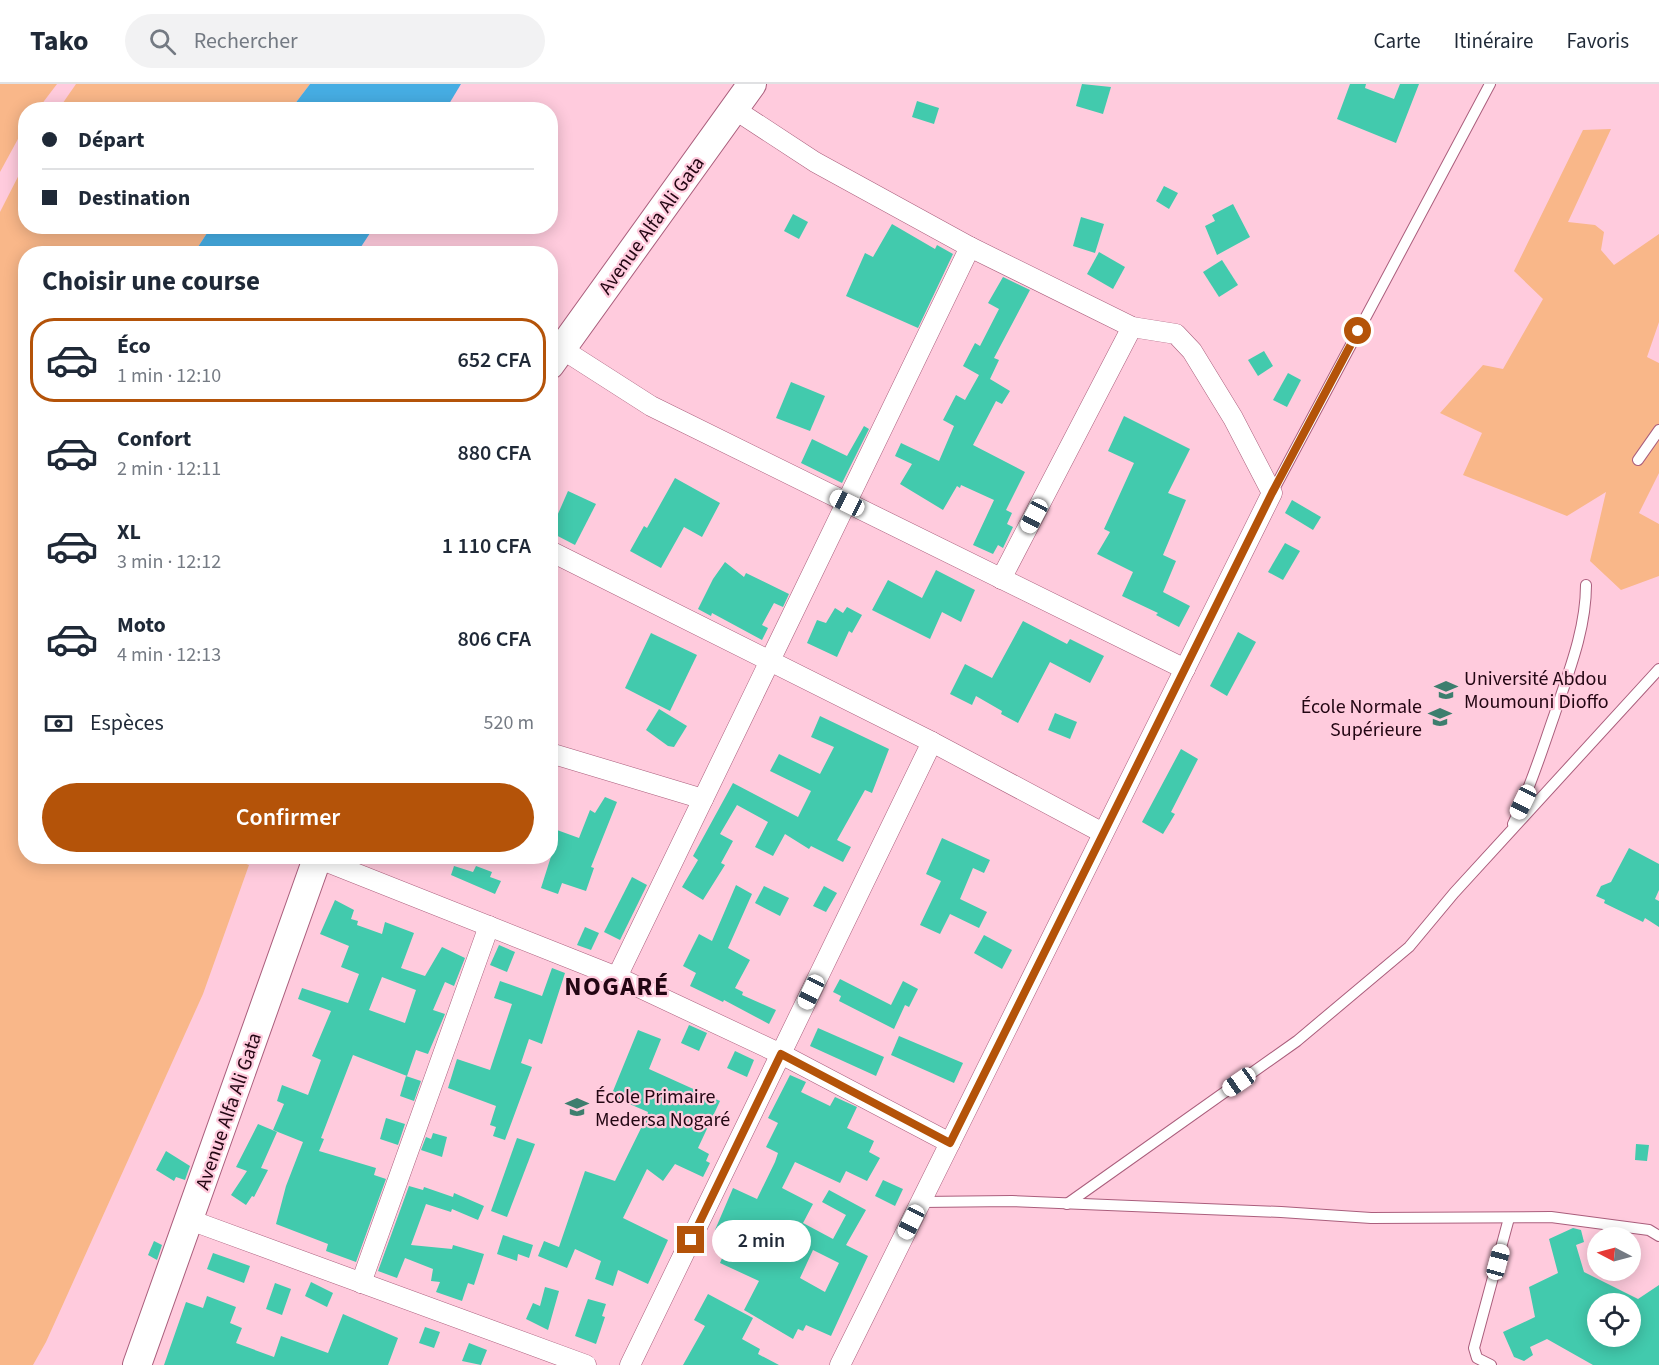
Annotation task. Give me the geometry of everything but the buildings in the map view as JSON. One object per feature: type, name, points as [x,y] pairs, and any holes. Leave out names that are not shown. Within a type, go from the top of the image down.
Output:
[{"type":"street","name":"Avenue Alfa Ali Gata","points":[[558,354],[752,84]]},
{"type":"street","points":[[734,109],[815,162],[970,247],[1132,327],[1176,334],[1186,343],[1233,418],[1272,493],[840,1365]]},
{"type":"street","points":[[617,977],[970,247]]},
{"type":"street","points":[[1001,579],[1132,327]]},
{"type":"street","points":[[558,358],[1185,669]]},
{"type":"street","points":[[558,555],[932,742],[1103,833]]},
{"type":"street","points":[[630,1365],[932,742]]},
{"type":"street","points":[[558,755],[703,799]]},
{"type":"street","name":"Avenue Alfa Ali Gata","points":[[137,1365],[316,864]]},
{"type":"street","points":[[335,864],[617,977],[781,1054],[950,1143]]},
{"type":"street","points":[[361,1282],[489,926]]},
{"type":"street","points":[[190,1220],[586,1365]]},
{"type":"lane","points":[[1272,493],[1490,84]]},
{"type":"lane","points":[[1638,460],[1659,430]]},
{"type":"lane","points":[[1507,835],[1532,786],[1568,675],[1586,606],[1586,585]]},
{"type":"lane","points":[[1067,1204],[1297,1041],[1409,947],[1507,835],[1659,669]]},
{"type":"lane","points":[[921,1202],[1012,1201],[1371,1218],[1551,1217],[1648,1230],[1659,1236]]},
{"type":"lane","points":[[1491,1365],[1477,1358],[1474,1348],[1509,1218]]},
{"type":"shaded area","points":[[0,84],[57,84],[43,102],[18,102],[18,139],[0,172]]},
{"type":"shaded area","points":[[76,84],[310,84],[296,102],[64,102]]},
{"type":"shaded area","points":[[1611,129],[1568,222],[1595,225],[1604,232],[1601,250],[1614,265],[1659,234],[1659,322],[1647,357],[1659,363],[1659,473],[1639,513],[1659,524],[1659,576],[1621,590],[1590,561],[1606,492],[1567,516],[1463,475],[1482,433],[1440,413],[1483,365],[1503,369],[1543,299],[1514,271],[1583,130]]},
{"type":"shaded area","points":[[18,177],[18,234],[206,234],[199,246],[18,246],[18,864],[249,865],[203,994],[46,1342],[33,1365],[0,1365],[0,212]]},
{"type":"water","points":[[310,84],[461,84],[450,102],[296,102]]},
{"type":"water","points":[[206,234],[369,234],[362,246],[199,246]]},
{"type":"place","name":"Université Abdou Moumouni Dioffo","points":[[1446,690]]},
{"type":"place","name":"École Normale Supérieure","points":[[1440,717]]},
{"type":"place","name":"École Primaire Medersa Nogaré","points":[[577,1107]]},
{"type":"district","name":"NOGARÉ","points":[[617,986]]},
{"type":"route","points":[[691,1240],[781,1054],[950,1143],[1272,493],[1358,331]]}]
